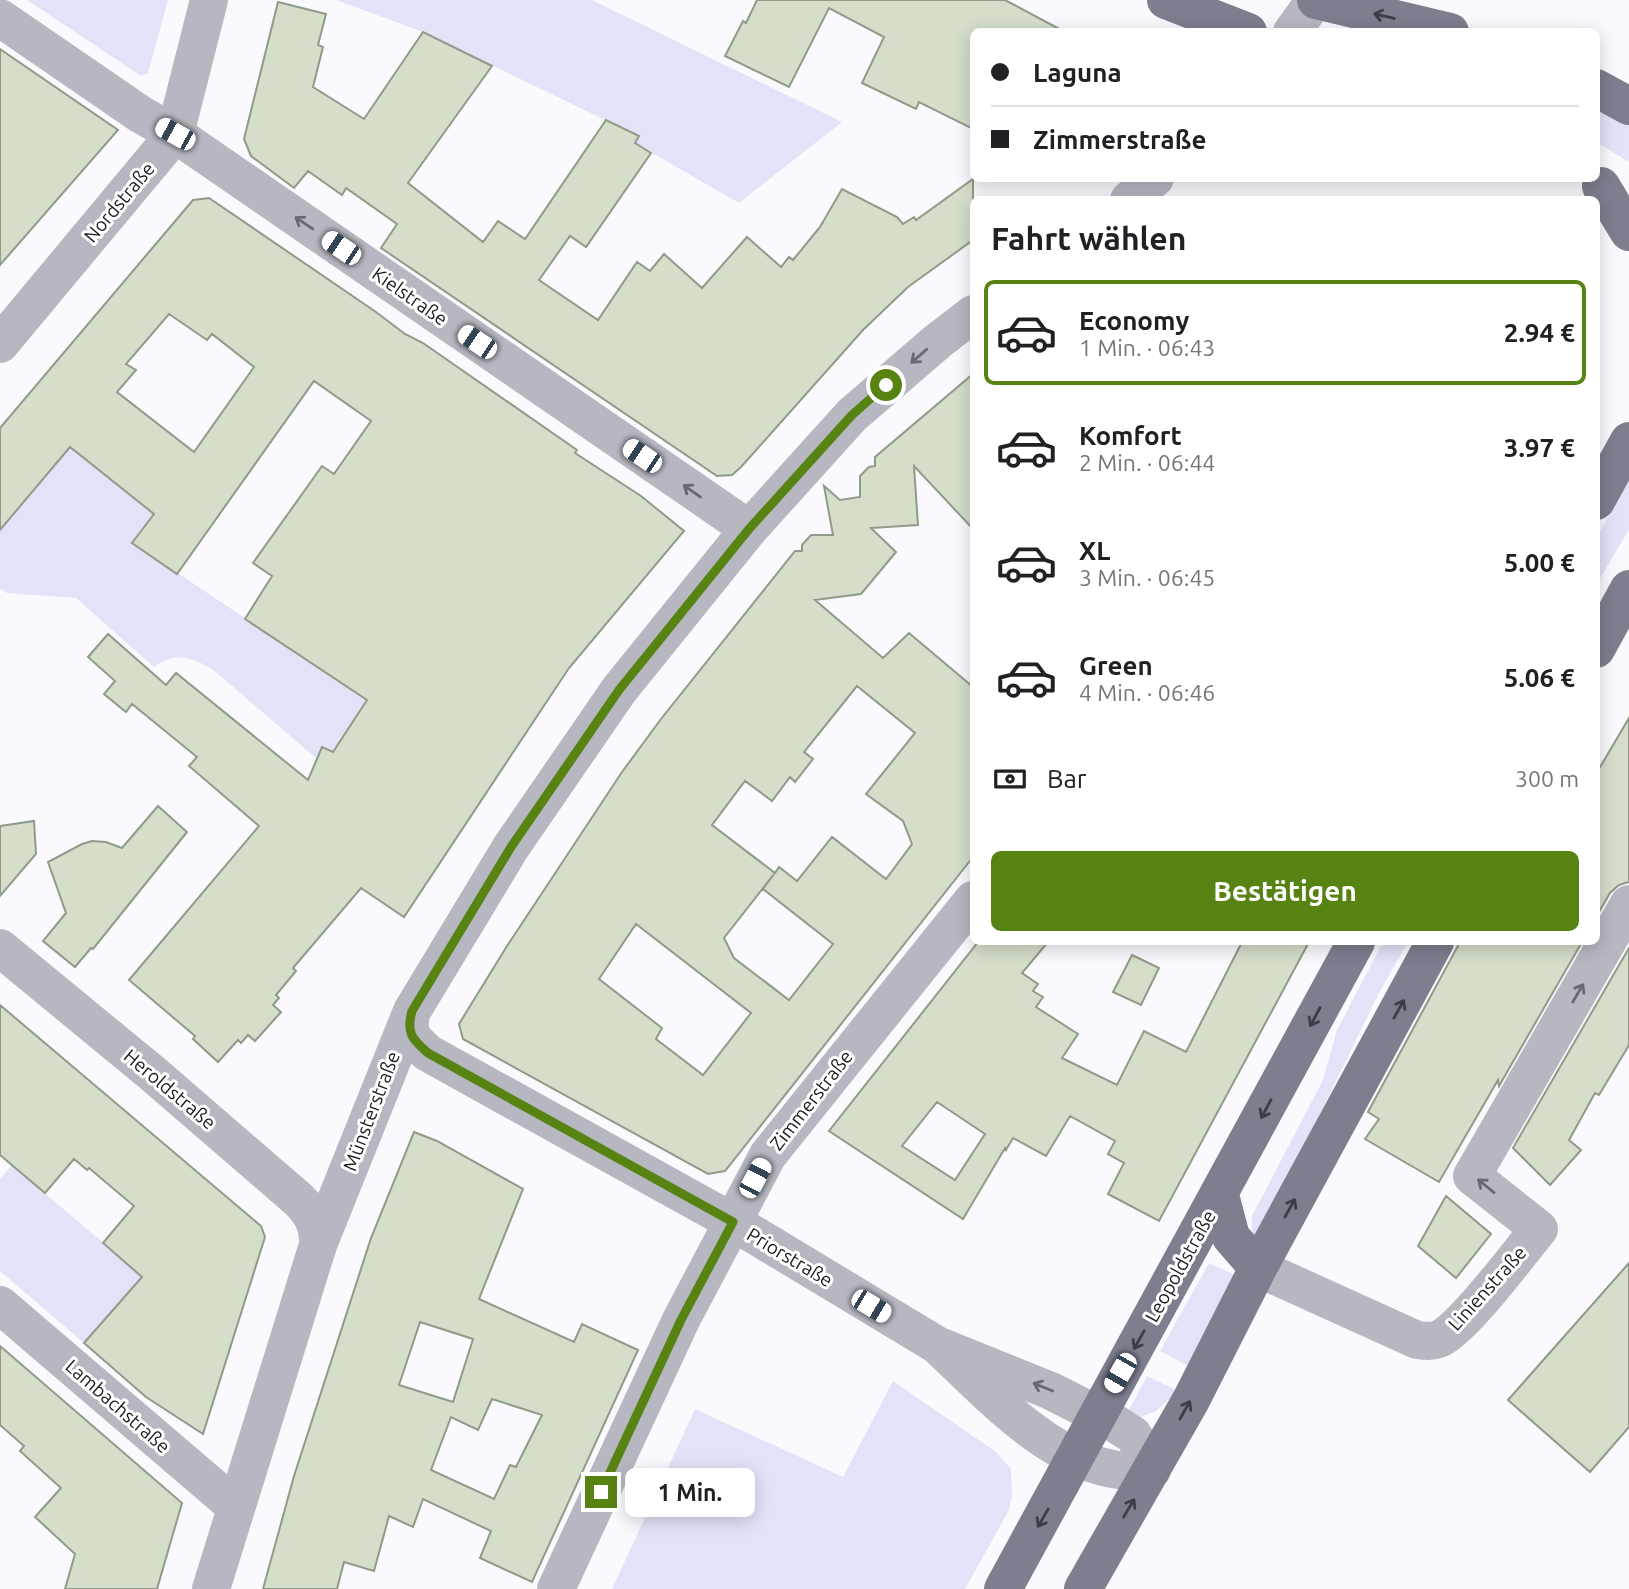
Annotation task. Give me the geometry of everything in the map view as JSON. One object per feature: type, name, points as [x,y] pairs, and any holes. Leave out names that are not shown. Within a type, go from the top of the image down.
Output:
[{"type":"main road","points":[[1166,0],[1238,28]]},
{"type":"main road","points":[[1316,0],[1433,28]]},
{"type":"main road","points":[[1600,90],[1629,106]]},
{"type":"main road","points":[[1605,189],[1629,232]]},
{"type":"main road","points":[[1600,494],[1629,441]]},
{"type":"main road","points":[[1600,642],[1629,589]]},
{"type":"main road","name":"Leopoldstraße","points":[[1003,1589],[1354,945]]},
{"type":"main road","points":[[1083,1589],[1198,1386],[1258,1268],[1433,945]]},
{"type":"main road","points":[[1220,1195],[1231,1237],[1258,1268]]},
{"type":"street","name":"Nordstraße","points":[[0,344],[175,134],[209,0]]},
{"type":"street","points":[[1295,28],[1316,0]]},
{"type":"street","name":"Kielstraße","points":[[0,18],[140,114],[175,134],[749,529]]},
{"type":"street","points":[[1134,196],[1150,182]]},
{"type":"street","name":"Münsterstraße","points":[[211,1589],[317,1245],[412,1011],[511,847],[619,690],[749,529],[852,415],[970,316]]},
{"type":"street","name":"Zimmerstraße","points":[[556,1589],[658,1368],[768,1155],[970,904]]},
{"type":"street","name":"Linienstraße","points":[[1258,1268],[1400,1334],[1428,1342],[1440,1339],[1459,1324],[1539,1229],[1472,1176],[1629,904]]},
{"type":"street","name":"Heroldstraße","points":[[0,948],[152,1073],[299,1200],[314,1220],[317,1245]]},
{"type":"street","name":"Priorstraße","points":[[412,1011],[410,1033],[417,1044],[444,1061],[733,1222],[937,1345],[1051,1391],[1133,1435],[1152,1470],[1136,1472],[1109,1469],[1074,1457],[1028,1428],[937,1345]]},
{"type":"street","name":"Lambachstraße","points":[[0,1305],[236,1507]]},
{"type":"shaded area","points":[[27,0],[168,0],[148,73],[141,76]]},
{"type":"shaded area","points":[[336,0],[592,0],[842,122],[739,203],[635,143],[638,136],[423,32]]},
{"type":"shaded area","points":[[1600,110],[1629,125],[1629,162],[1600,144]]},
{"type":"shaded area","points":[[67,445],[154,514],[133,543],[367,700],[333,752],[322,747],[317,759],[202,663],[178,657],[154,667],[76,598],[7,593],[0,588],[0,525]]},
{"type":"shaded area","points":[[1629,479],[1629,530],[1600,578],[1600,532]]},
{"type":"shaded area","points":[[1381,945],[1406,945],[1380,991],[1258,1240],[1252,1236],[1252,1216],[1323,1080],[1337,1030]]},
{"type":"shaded area","points":[[12,1165],[142,1276],[84,1343],[0,1271],[0,1179]]},
{"type":"shaded area","points":[[1209,1263],[1239,1277],[1192,1368],[1160,1351]]},
{"type":"shaded area","points":[[1147,1376],[1178,1391],[1156,1411],[1136,1419],[1129,1410]]},
{"type":"shaded area","points":[[893,1381],[996,1452],[1011,1469],[1012,1495],[1009,1510],[965,1589],[612,1589],[695,1409],[843,1477]]},
{"type":"building","points":[[757,0],[1005,0],[1058,28],[970,28],[970,128],[919,102],[916,109],[862,83],[884,37],[829,8],[789,87],[725,56],[743,21],[746,23]]},
{"type":"building","points":[[278,2],[326,14],[318,45],[323,47],[313,87],[364,119],[423,32],[492,66],[408,183],[483,242],[498,221],[525,239],[606,120],[639,136],[635,143],[651,153],[586,247],[570,236],[539,280],[598,320],[637,262],[650,271],[664,254],[702,288],[747,237],[781,267],[789,257],[793,260],[820,227],[842,189],[897,217],[903,224],[914,217],[916,220],[970,181],[973,182],[973,196],[970,196],[970,242],[908,287],[863,330],[741,467],[732,475],[717,476],[381,248],[397,224],[346,188],[342,195],[308,171],[294,188],[251,156],[244,139]]},
{"type":"building","points":[[0,49],[118,130],[0,265]]},
{"type":"building","points":[[209,198],[577,450],[575,453],[641,496],[684,531],[569,668],[404,917],[361,888],[293,968],[296,971],[276,995],[279,998],[273,1005],[281,1012],[255,1041],[248,1035],[241,1043],[238,1040],[218,1062],[193,1039],[195,1036],[129,980],[259,826],[189,766],[197,757],[132,704],[126,712],[104,694],[115,681],[88,657],[108,634],[166,685],[176,673],[308,780],[322,747],[333,752],[367,700],[245,619],[272,576],[253,563],[322,466],[334,474],[371,421],[314,381],[177,574],[132,543],[154,514],[70,447],[0,530],[0,428],[193,200]],"holes":[[[169,314],[207,340],[212,334],[254,367],[194,452],[117,392],[136,370],[126,364]]]},
{"type":"building","points":[[970,377],[970,526],[914,466],[918,525],[871,528],[896,552],[861,594],[815,600],[883,658],[909,633],[970,684],[970,861],[725,1171],[708,1174],[463,1039],[459,1024],[622,772],[661,719],[795,551],[802,551],[802,545],[811,535],[833,535],[824,486],[840,500],[860,497],[860,476],[869,467],[875,466],[875,457]],"holes":[[[857,686],[915,733],[866,794],[903,821],[912,844],[886,879],[832,837],[797,881],[779,867],[775,873],[712,825],[745,781],[772,801],[790,777],[795,782],[813,759],[804,752]],[[774,874],[763,889],[833,944],[789,1000],[734,958],[724,938]],[[636,924],[751,1013],[703,1075],[656,1039],[662,1028],[599,979]]]},
{"type":"building","points":[[1629,718],[1629,882],[1619,885],[1610,893],[1600,910],[1600,767]]},
{"type":"building","points":[[158,806],[187,832],[93,949],[91,948],[75,967],[43,941],[66,913],[48,862],[92,841],[106,842],[122,848]]},
{"type":"building","points":[[34,821],[36,854],[0,896],[0,826]]},
{"type":"building","points":[[976,945],[1045,945],[1022,973],[1038,984],[1033,991],[1043,997],[1036,1007],[1078,1034],[1062,1058],[1117,1085],[1144,1031],[1186,1052],[1240,945],[1307,945],[1159,1221],[1108,1194],[1124,1163],[1108,1154],[1115,1141],[1070,1116],[1046,1156],[1013,1138],[963,1219],[829,1131]],"holes":[[[937,1102],[985,1134],[955,1180],[902,1146]]]},
{"type":"building","points":[[1458,945],[1580,945],[1499,1086],[1498,1080],[1439,1182],[1365,1139],[1379,1119],[1368,1112]]},
{"type":"building","points":[[1629,948],[1629,1045],[1599,1095],[1595,1093],[1569,1140],[1581,1150],[1550,1185],[1513,1148]]},
{"type":"building","points":[[1132,955],[1159,968],[1141,1005],[1113,992]]},
{"type":"building","points":[[0,1005],[261,1226],[265,1237],[203,1434],[146,1397],[84,1343],[142,1277],[103,1243],[134,1206],[89,1168],[87,1170],[74,1159],[45,1193],[0,1155]]},
{"type":"building","points":[[414,1132],[437,1141],[523,1189],[479,1299],[574,1342],[582,1324],[638,1350],[532,1582],[480,1558],[491,1531],[423,1499],[413,1527],[389,1516],[374,1571],[344,1562],[337,1589],[263,1589],[294,1476],[371,1238]],"holes":[[[420,1322],[473,1339],[453,1402],[399,1385]],[[492,1399],[542,1415],[516,1467],[510,1465],[494,1499],[431,1470],[451,1417],[478,1430]]]},
{"type":"building","points":[[1446,1196],[1491,1234],[1456,1278],[1418,1246]]},
{"type":"building","points":[[1629,1263],[1629,1427],[1590,1472],[1508,1400]]},
{"type":"building","points":[[0,1346],[182,1503],[157,1589],[65,1589],[75,1554],[35,1517],[61,1488],[20,1451],[24,1446],[0,1425]]},
{"type":"route","points":[[601,1492],[681,1320],[733,1222],[428,1053],[417,1044],[410,1033],[412,1011],[511,847],[619,690],[749,529],[852,415],[886,385]]}]
